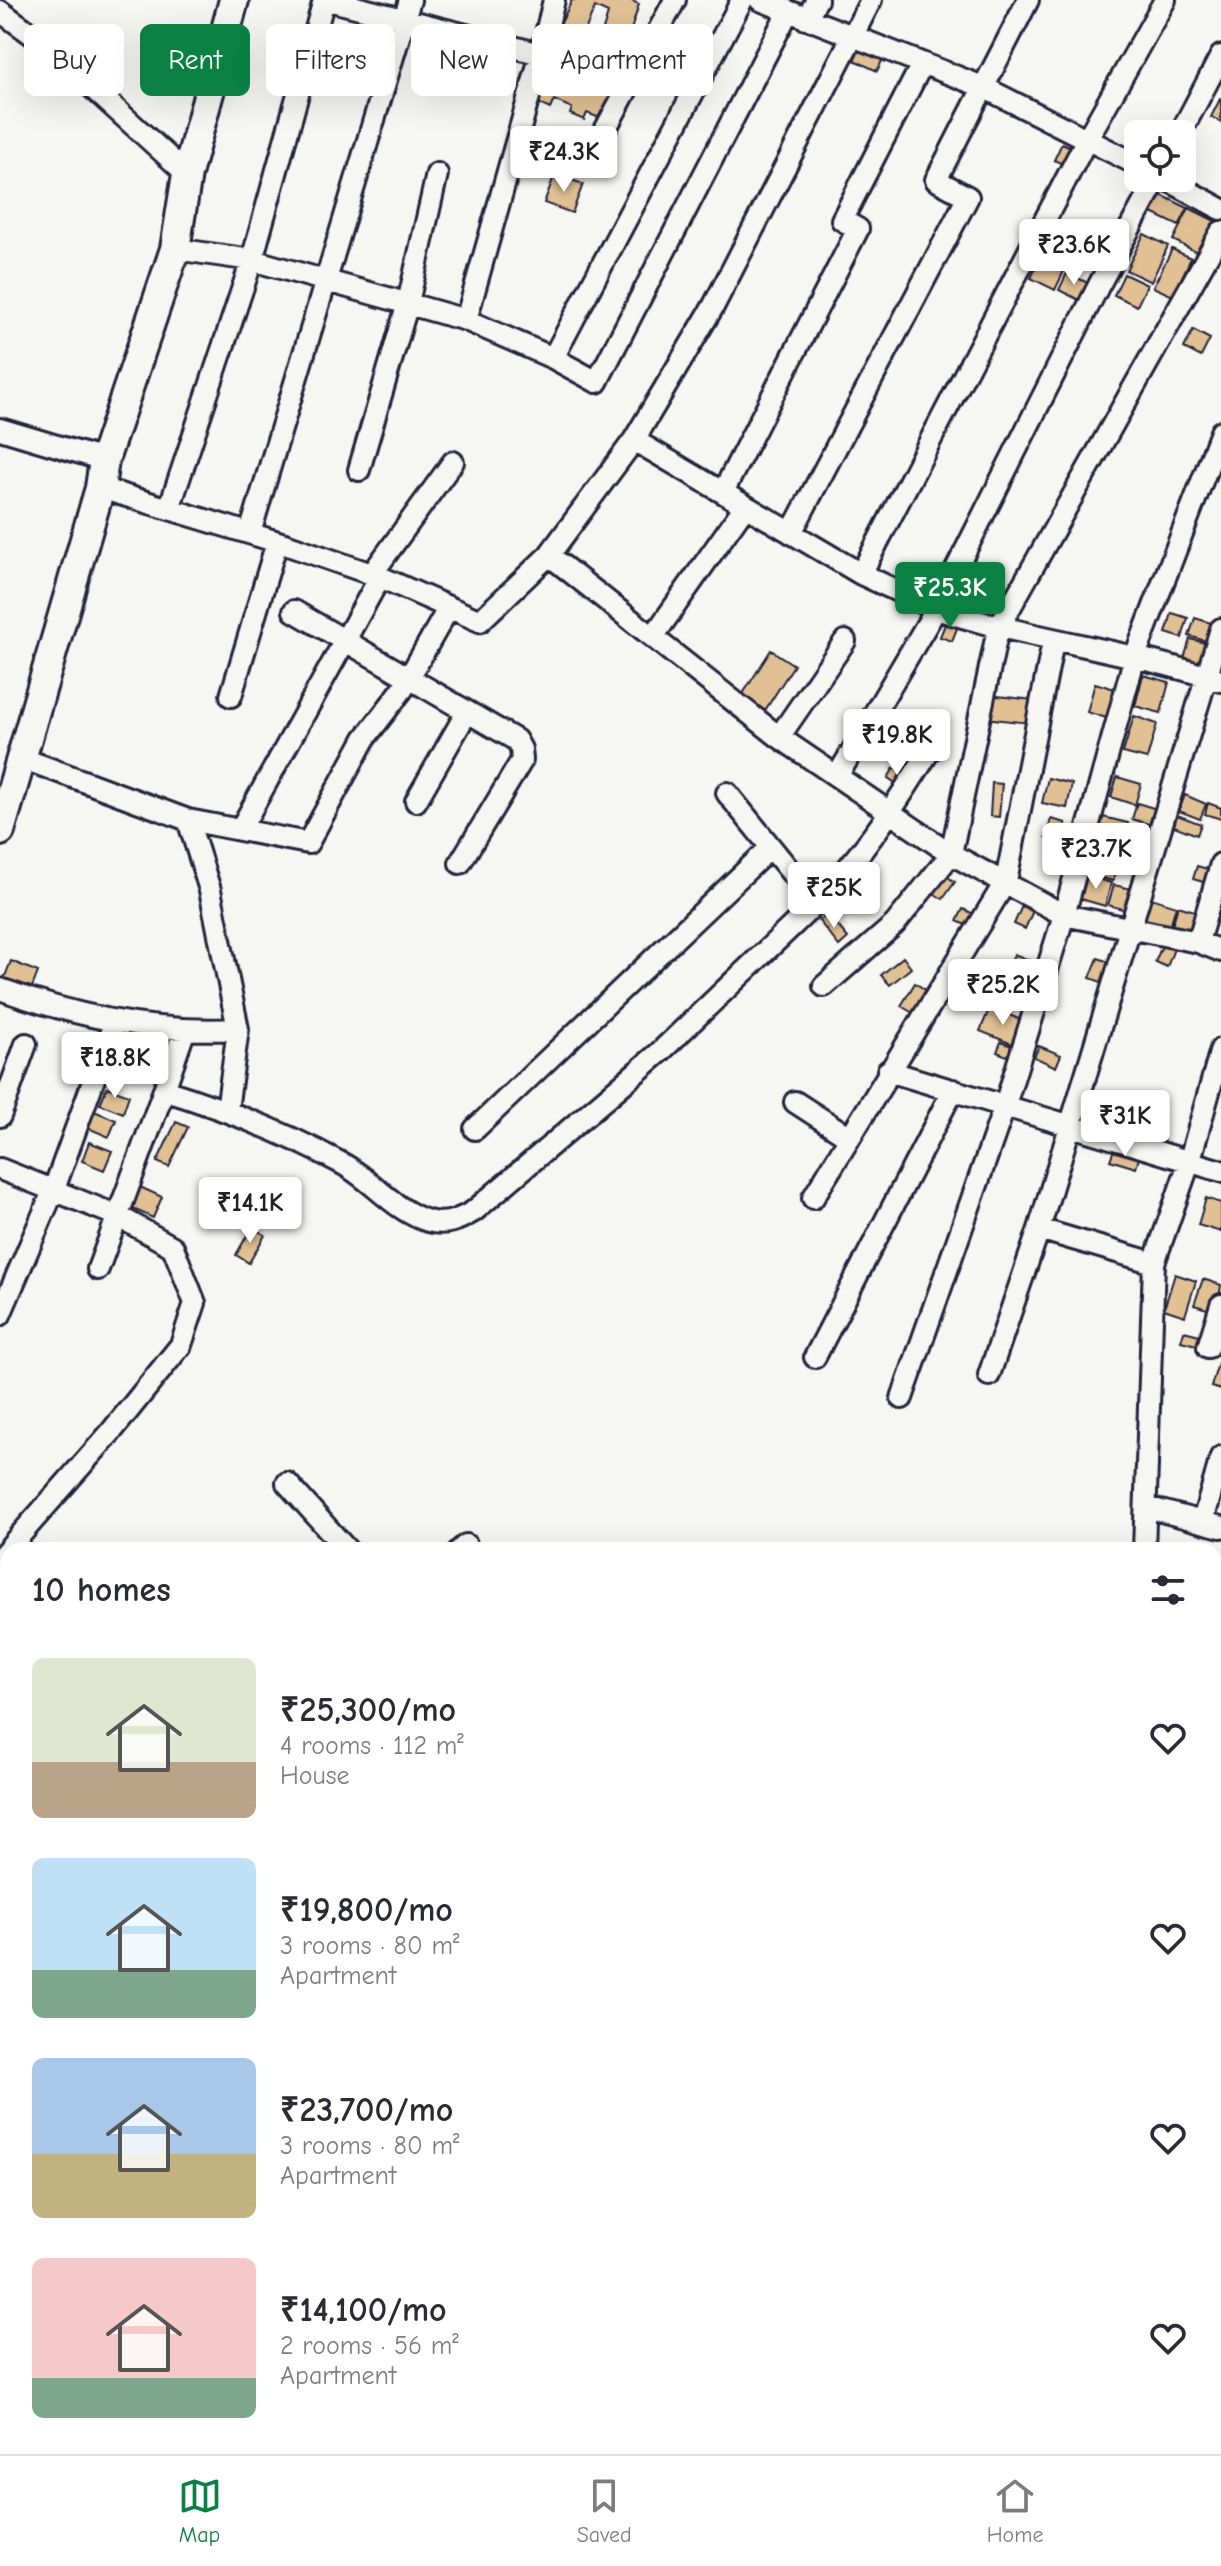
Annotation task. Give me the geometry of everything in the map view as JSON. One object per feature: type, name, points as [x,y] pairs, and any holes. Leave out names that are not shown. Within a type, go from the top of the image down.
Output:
[{"type":"street","points":[[0,831],[24,759],[100,488],[104,460],[175,249],[187,174],[234,0]]},
{"type":"street","points":[[169,509],[252,260],[326,0],[408,10],[532,51]]},
{"type":"street","points":[[548,24],[554,0]]},
{"type":"street","points":[[605,130],[675,0]]},
{"type":"street","points":[[553,358],[742,0]]},
{"type":"street","points":[[760,0],[983,87],[1124,159]]},
{"type":"street","points":[[175,249],[252,260],[466,320],[553,358],[597,382],[797,16],[817,0]]},
{"type":"street","points":[[100,488],[250,533],[376,576],[480,621],[549,555],[634,440],[713,307],[871,0]]},
{"type":"street","points":[[791,533],[968,197],[936,180],[1028,0]]},
{"type":"street","points":[[861,574],[1086,141],[1165,0]]},
{"type":"street","points":[[250,533],[408,10]]},
{"type":"street","points":[[0,11],[41,41],[187,174]]},
{"type":"street","points":[[1187,120],[1221,56]]},
{"type":"street","points":[[723,492],[858,229],[842,220],[922,64]]},
{"type":"street","points":[[466,320],[532,86]]},
{"type":"street","points":[[359,470],[408,303],[437,174]]},
{"type":"street","points":[[838,775],[936,609],[1099,285],[1149,192]]},
{"type":"street","points":[[1190,192],[1221,209]]},
{"type":"street","points":[[824,986],[895,924],[951,854],[998,629],[1221,232]]},
{"type":"street","points":[[0,429],[104,460]]},
{"type":"street","points":[[902,1398],[1005,1105],[1064,915],[1135,656],[1221,432]]},
{"type":"street","points":[[634,440],[861,574],[936,609],[998,629],[1135,656],[1213,678]]},
{"type":"street","points":[[240,830],[347,642],[376,576],[453,462]]},
{"type":"street","points":[[653,637],[745,506]]},
{"type":"street","points":[[231,696],[277,542]]},
{"type":"street","points":[[549,555],[779,737],[951,854],[1064,915],[1198,942],[1221,951]]},
{"type":"street","points":[[24,759],[188,820],[308,843],[365,738],[410,678],[448,609]]},
{"type":"street","points":[[294,611],[516,740],[522,760],[460,863]]},
{"type":"street","points":[[989,1375],[1039,1229],[1068,1128],[1213,678],[1221,629]]},
{"type":"street","points":[[779,737],[845,641]]},
{"type":"street","points":[[813,1198],[1006,881],[1053,642]]},
{"type":"street","points":[[416,801],[467,712]]},
{"type":"street","points":[[164,1090],[227,1110],[343,1164],[407,1212],[430,1222],[454,1222],[474,1211],[659,1053],[816,903],[840,879],[891,812],[931,748]]},
{"type":"street","points":[[727,793],[816,903]]},
{"type":"street","points":[[188,820],[210,890],[238,1029],[227,1110]]},
{"type":"street","points":[[475,1129],[770,848]]},
{"type":"street","points":[[1198,942],[1221,864]]},
{"type":"street","points":[[0,989],[36,1002],[115,1021],[184,1032],[238,1029]]},
{"type":"street","points":[[0,1315],[54,1189],[115,1021]]},
{"type":"street","points":[[98,1269],[184,1032]]},
{"type":"street","points":[[0,1116],[26,1044]]},
{"type":"street","points":[[1144,1542],[1154,1263],[1189,1163],[1221,1049]]},
{"type":"street","points":[[888,1071],[1005,1105],[1068,1128],[1221,1171]]},
{"type":"street","points":[[815,1357],[953,1090]]},
{"type":"street","points":[[795,1102],[849,1137]]},
{"type":"street","points":[[0,1169],[118,1216],[173,1247],[195,1303],[181,1345],[111,1432],[14,1542]]},
{"type":"street","points":[[1039,1229],[1154,1263]]},
{"type":"street","points":[[1208,1347],[1221,1305]]},
{"type":"street","points":[[1146,1507],[1212,1524],[1221,1457]]},
{"type":"street","points":[[287,1483],[340,1542]]},
{"type":"building","points":[[572,0],[630,0],[639,4],[633,24],[605,24],[608,13],[595,7],[588,24],[560,24]]},
{"type":"building","points":[[860,48],[883,59],[877,71],[854,60]]},
{"type":"building","points":[[540,96],[614,97],[605,120],[587,113],[584,120],[570,114],[572,108],[554,100],[550,109],[537,103]]},
{"type":"building","points":[[1221,99],[1221,122],[1211,117]]},
{"type":"building","points":[[1062,143],[1075,149],[1067,166],[1054,160]]},
{"type":"building","points":[[555,174],[583,184],[572,213],[544,203]]},
{"type":"building","points":[[1161,195],[1188,208],[1179,226],[1152,213]]},
{"type":"building","points":[[1189,208],[1217,222],[1200,254],[1173,240]]},
{"type":"building","points":[[1144,234],[1168,246],[1151,282],[1126,270]]},
{"type":"building","points":[[1172,249],[1191,258],[1173,296],[1153,287]]},
{"type":"building","points":[[1040,259],[1064,271],[1055,290],[1031,278]]},
{"type":"building","points":[[1067,273],[1090,284],[1081,301],[1059,290]]},
{"type":"building","points":[[1124,274],[1147,285],[1137,306],[1114,295]]},
{"type":"building","points":[[1193,330],[1210,339],[1201,357],[1184,348]]},
{"type":"building","points":[[1172,613],[1188,618],[1182,638],[1166,633]]},
{"type":"building","points":[[1195,618],[1214,624],[1209,642],[1189,636]]},
{"type":"building","points":[[947,619],[959,623],[952,641],[940,637]]},
{"type":"building","points":[[1190,639],[1209,644],[1202,668],[1183,662]]},
{"type":"building","points":[[771,650],[794,665],[762,715],[739,700]]},
{"type":"building","points":[[1143,675],[1169,682],[1161,713],[1135,706]]},
{"type":"building","points":[[1095,683],[1121,691],[1113,720],[1087,712]]},
{"type":"building","points":[[988,695],[1033,700],[1030,723],[985,718]]},
{"type":"building","points":[[1134,716],[1157,724],[1147,759],[1123,753]]},
{"type":"building","points":[[894,768],[906,776],[900,786],[888,778]]},
{"type":"building","points":[[1117,777],[1141,784],[1135,805],[1111,797]]},
{"type":"building","points":[[1048,778],[1072,784],[1067,808],[1042,803]]},
{"type":"building","points":[[992,783],[1002,784],[999,817],[990,816]]},
{"type":"building","points":[[1185,795],[1206,804],[1200,819],[1179,811]]},
{"type":"building","points":[[1137,803],[1160,810],[1155,826],[1132,819]]},
{"type":"building","points":[[1208,803],[1221,808],[1221,819],[1205,814]]},
{"type":"building","points":[[1177,815],[1201,824],[1197,835],[1174,826]]},
{"type":"building","points":[[1103,817],[1128,823],[1113,881],[1087,874]]},
{"type":"building","points":[[1051,819],[1066,823],[1061,841],[1046,837]]},
{"type":"building","points":[[1197,866],[1214,871],[1210,884],[1193,879]]},
{"type":"building","points":[[945,875],[955,882],[943,899],[933,893]]},
{"type":"building","points":[[1087,876],[1111,883],[1105,906],[1081,899]]},
{"type":"building","points":[[1114,885],[1136,890],[1130,911],[1108,905]]},
{"type":"building","points":[[1151,898],[1176,906],[1170,926],[1145,919]]},
{"type":"building","points":[[1025,899],[1036,904],[1025,929],[1014,924]]},
{"type":"building","points":[[1178,906],[1201,913],[1195,933],[1172,926]]},
{"type":"building","points":[[963,909],[974,914],[968,926],[957,921]]},
{"type":"building","points":[[828,914],[848,938],[839,946],[819,921]]},
{"type":"building","points":[[1164,941],[1175,946],[1167,967],[1155,962]]},
{"type":"building","points":[[1014,954],[1042,965],[1035,987],[1006,977]]},
{"type":"building","points":[[903,957],[911,968],[890,985],[881,975]]},
{"type":"building","points":[[1098,958],[1115,964],[1107,984],[1090,978]]},
{"type":"building","points":[[11,961],[38,972],[31,990],[4,979]]},
{"type":"building","points":[[915,983],[927,991],[913,1013],[901,1006]]},
{"type":"building","points":[[990,1007],[1026,1022],[1017,1046],[980,1031]]},
{"type":"building","points":[[1001,1042],[1017,1048],[1012,1058],[997,1052]]},
{"type":"building","points":[[1039,1046],[1061,1055],[1056,1067],[1034,1057]]},
{"type":"building","points":[[107,1087],[129,1095],[123,1113],[100,1104]]},
{"type":"building","points":[[94,1111],[116,1120],[109,1137],[88,1128]]},
{"type":"building","points":[[176,1122],[188,1127],[169,1167],[157,1162]]},
{"type":"building","points":[[89,1142],[112,1151],[104,1170],[82,1161]]},
{"type":"building","points":[[1115,1147],[1140,1155],[1136,1168],[1110,1160]]},
{"type":"building","points":[[248,1183],[258,1193],[226,1225],[216,1215]]},
{"type":"building","points":[[140,1187],[162,1197],[153,1218],[131,1208]]},
{"type":"building","points":[[1206,1198],[1221,1203],[1221,1232],[1198,1225]]},
{"type":"building","points":[[252,1227],[265,1235],[249,1263],[236,1255]]},
{"type":"building","points":[[1175,1274],[1196,1281],[1185,1316],[1164,1309]]},
{"type":"building","points":[[1203,1279],[1221,1285],[1217,1312],[1194,1305]]},
{"type":"building","points":[[1184,1331],[1207,1337],[1204,1347],[1181,1341]]},
{"type":"building","points":[[1218,1363],[1221,1364],[1221,1390],[1211,1387]]}]
